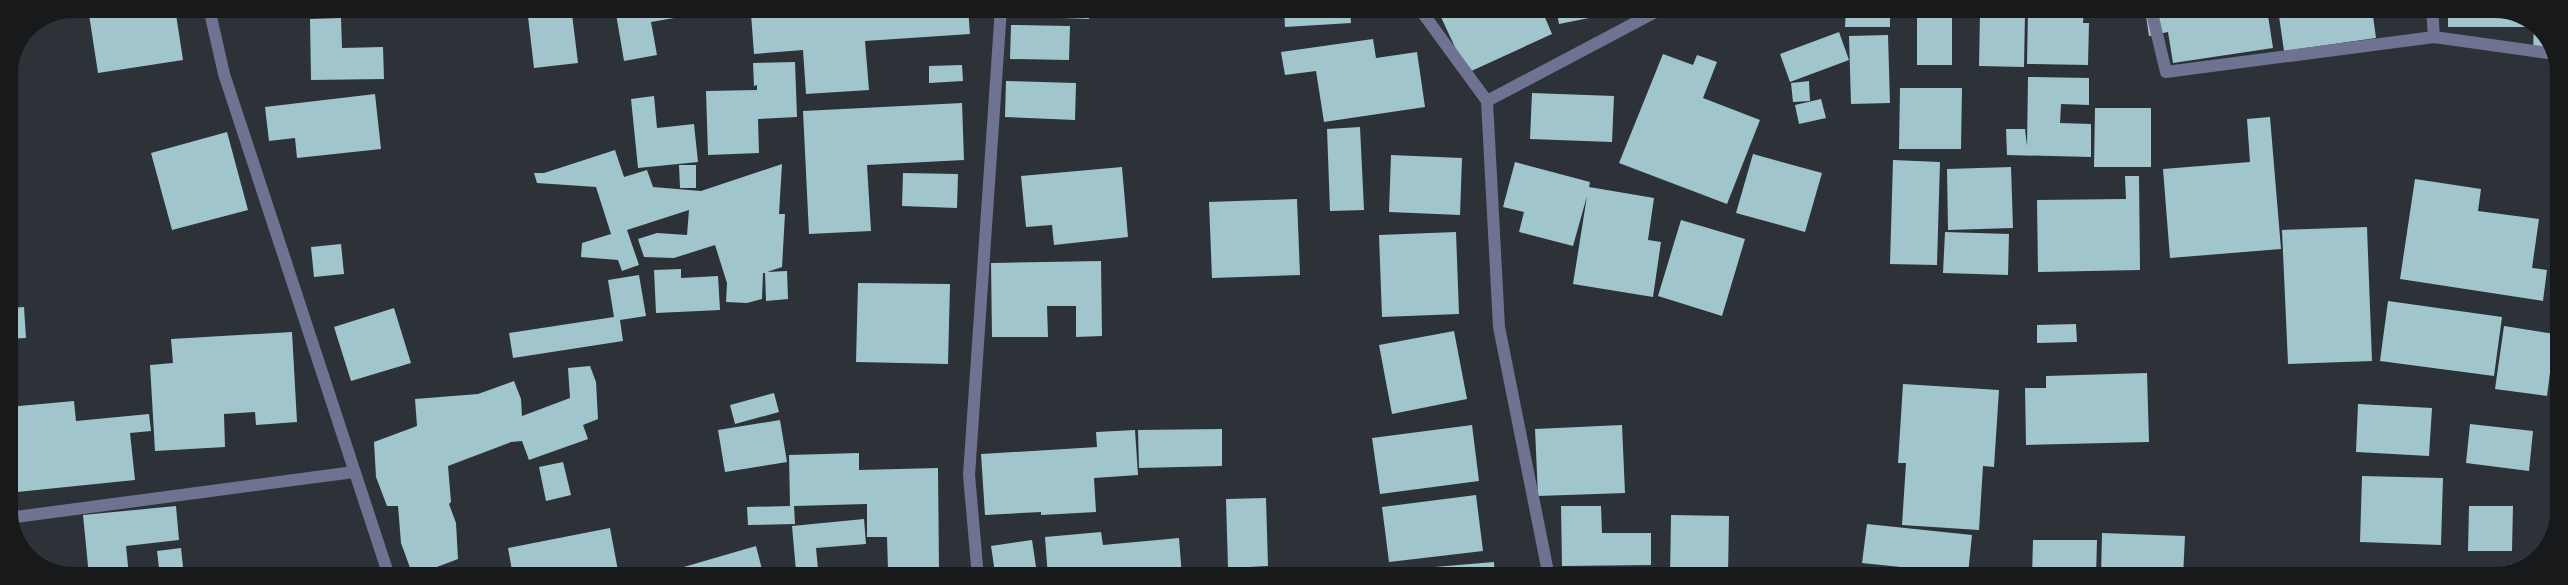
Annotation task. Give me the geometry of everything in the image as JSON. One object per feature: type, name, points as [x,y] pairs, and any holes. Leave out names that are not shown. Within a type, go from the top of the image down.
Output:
[{"type":"street","points":[[211,18],[224,74],[385,567]]},
{"type":"street","points":[[977,567],[969,475],[1000,18]]},
{"type":"street","points":[[1426,18],[1487,101],[1499,327],[1547,567]]},
{"type":"street","points":[[1487,101],[1644,18]]},
{"type":"street","points":[[2153,18],[2166,72],[2434,37],[2546,53]]},
{"type":"street","points":[[2433,18],[2434,37]]},
{"type":"street","points":[[18,517],[354,472]]},
{"type":"building","points":[[90,18],[177,18],[183,60],[98,73]]},
{"type":"building","points":[[341,18],[342,48],[383,47],[384,79],[311,80],[310,19]]},
{"type":"building","points":[[528,18],[572,18],[578,63],[534,68]]},
{"type":"building","points":[[617,18],[674,18],[651,22],[657,55],[624,61]]},
{"type":"building","points":[[751,18],[969,18],[970,34],[865,41],[869,90],[806,94],[803,50],[754,54]]},
{"type":"building","points":[[1285,18],[1351,18],[1351,23],[1285,27]]},
{"type":"building","points":[[1441,18],[1545,18],[1552,34],[1467,73]]},
{"type":"building","points":[[1558,18],[1589,18],[1559,24]]},
{"type":"building","points":[[1846,18],[1890,18],[1890,27],[1845,27]]},
{"type":"building","points":[[1917,18],[1952,18],[1952,65],[1917,65]]},
{"type":"building","points":[[1980,18],[2025,18],[2024,67],[1979,66]]},
{"type":"building","points":[[2028,18],[2083,18],[2083,23],[2089,23],[2088,65],[2027,64]]},
{"type":"building","points":[[2146,18],[2268,18],[2273,48],[2173,63],[2168,32],[2149,36]]},
{"type":"building","points":[[2279,18],[2373,18],[2376,38],[2284,51]]},
{"type":"building","points":[[2448,18],[2495,18],[2513,21],[2526,27],[2448,27]]},
{"type":"building","points":[[1011,25],[1070,26],[1069,60],[1010,59]]},
{"type":"building","points":[[1839,32],[1849,60],[1790,82],[1780,54]]},
{"type":"building","points":[[2534,34],[2546,52],[2533,52]]},
{"type":"building","points":[[1888,35],[1890,103],[1851,104],[1849,36]]},
{"type":"building","points":[[1373,39],[1376,58],[1417,52],[1425,107],[1324,122],[1316,71],[1285,75],[1281,52]]},
{"type":"building","points":[[1663,54],[1693,65],[1697,55],[1717,62],[1703,98],[1760,120],[1727,204],[1619,163]]},
{"type":"building","points":[[795,62],[797,117],[758,119],[759,153],[708,155],[706,91],[757,90],[757,85],[754,86],[753,63]]},
{"type":"building","points":[[962,65],[963,81],[929,83],[929,66]]},
{"type":"building","points":[[2028,77],[2089,78],[2089,105],[2061,104],[2060,123],[2091,124],[2091,157],[2007,155],[2006,129],[2025,129],[2027,146]]},
{"type":"building","points":[[1006,81],[1076,83],[1075,120],[1005,117]]},
{"type":"building","points":[[1809,81],[1810,101],[1793,102],[1791,83]]},
{"type":"building","points":[[1900,88],[1962,88],[1961,149],[1899,149]]},
{"type":"building","points":[[1532,93],[1614,96],[1612,142],[1530,139]]},
{"type":"building","points":[[375,94],[381,149],[297,158],[295,138],[269,141],[265,107]]},
{"type":"building","points":[[654,96],[657,128],[694,124],[698,162],[638,168],[631,99]]},
{"type":"building","points":[[1821,99],[1826,118],[1799,124],[1795,105]]},
{"type":"building","points":[[962,103],[964,160],[867,165],[871,231],[809,234],[803,111]]},
{"type":"building","points":[[2095,108],[2151,108],[2151,167],[2094,167]]},
{"type":"building","points":[[2270,117],[2281,249],[2170,258],[2163,169],[2250,162],[2247,119]]},
{"type":"building","points":[[1360,127],[1364,210],[1330,211],[1327,129]]},
{"type":"building","points":[[227,132],[248,210],[172,230],[151,153]]},
{"type":"building","points":[[615,150],[624,177],[647,170],[653,187],[701,191],[782,164],[779,214],[785,214],[782,267],[767,272],[787,271],[788,299],[766,301],[765,273],[763,273],[762,299],[747,303],[726,302],[727,283],[715,245],[674,258],[644,257],[638,239],[657,233],[687,235],[689,210],[627,230],[639,265],[622,271],[618,260],[581,257],[582,243],[611,234],[596,187],[537,183],[534,173],[544,173]]},
{"type":"building","points":[[1753,154],[1822,173],[1805,232],[1736,213]]},
{"type":"building","points":[[1391,155],[1462,158],[1460,215],[1389,212]]},
{"type":"building","points":[[1893,160],[1940,162],[1937,265],[1890,264]]},
{"type":"building","points":[[1515,162],[1590,182],[1589,187],[1654,198],[1648,240],[1661,242],[1653,297],[1573,284],[1587,196],[1573,246],[1519,232],[1524,212],[1503,207]]},
{"type":"building","points":[[679,165],[696,165],[696,188],[680,188]]},
{"type":"building","points":[[1122,167],[1128,237],[1054,245],[1052,225],[1026,227],[1021,176]]},
{"type":"building","points":[[2011,167],[2013,228],[1948,230],[1947,169]]},
{"type":"building","points":[[903,173],[958,174],[957,208],[902,206]]},
{"type":"building","points":[[2125,176],[2139,176],[2140,270],[2038,272],[2037,200],[2126,199]]},
{"type":"building","points":[[2415,179],[2481,189],[2478,211],[2539,219],[2532,268],[2547,270],[2543,301],[2400,279]]},
{"type":"building","points":[[1297,199],[1300,275],[1212,278],[1209,202]]},
{"type":"building","points":[[1681,220],[1745,239],[1722,316],[1658,296]]},
{"type":"building","points":[[2367,227],[2372,361],[2288,364],[2282,230]]},
{"type":"building","points":[[1456,232],[1459,314],[1382,317],[1379,235]]},
{"type":"building","points":[[1945,232],[2009,234],[2008,275],[1943,273]]},
{"type":"building","points":[[341,244],[344,274],[314,277],[311,247]]},
{"type":"building","points":[[1101,261],[1102,336],[1076,337],[1076,306],[1047,306],[1048,337],[992,337],[991,263]]},
{"type":"building","points":[[681,269],[681,278],[718,276],[720,310],[656,313],[654,270]]},
{"type":"building","points":[[639,275],[646,316],[620,320],[623,341],[513,358],[509,333],[614,317],[608,280]]},
{"type":"building","points":[[858,283],[950,284],[948,364],[856,362]]},
{"type":"building","points":[[2388,301],[2502,317],[2494,376],[2380,361]]},
{"type":"building","points":[[18,307],[24,307],[26,338],[18,338]]},
{"type":"building","points":[[394,308],[411,363],[351,381],[334,327]]},
{"type":"building","points":[[2076,324],[2077,342],[2037,343],[2037,325]]},
{"type":"building","points":[[2504,326],[2550,333],[2550,373],[2547,396],[2495,389]]},
{"type":"building","points":[[1454,331],[1467,399],[1392,414],[1379,345]]},
{"type":"building","points":[[292,332],[297,422],[256,425],[255,412],[224,414],[225,447],[155,451],[150,365],[173,363],[171,339]]},
{"type":"building","points":[[590,366],[596,382],[598,419],[583,425],[588,439],[529,460],[522,441],[511,442],[448,466],[451,502],[449,504],[456,523],[458,559],[437,567],[410,567],[401,543],[398,506],[387,506],[376,477],[374,442],[417,426],[415,399],[478,394],[514,381],[521,399],[522,416],[570,398],[568,368]]},
{"type":"building","points":[[2147,373],[2149,442],[2026,445],[2025,388],[2046,388],[2046,376]]},
{"type":"building","points":[[1903,384],[1999,390],[1994,467],[1983,466],[1979,530],[1902,525],[1906,463],[1898,463]]},
{"type":"building","points":[[774,393],[779,412],[735,424],[730,405]]},
{"type":"building","points":[[74,401],[76,421],[149,414],[151,431],[130,433],[135,480],[18,492],[18,406]]},
{"type":"building","points":[[2358,404],[2432,408],[2429,456],[2356,452]]},
{"type":"building","points":[[780,420],[787,462],[725,472],[718,430]]},
{"type":"building","points":[[2470,424],[2533,431],[2529,471],[2466,463]]},
{"type":"building","points":[[1472,425],[1479,481],[1380,494],[1372,438]]},
{"type":"building","points":[[1622,425],[1625,493],[1538,496],[1535,429]]},
{"type":"building","points":[[1222,429],[1222,466],[1139,468],[1138,430]]},
{"type":"building","points":[[1135,430],[1138,475],[1094,478],[1096,512],[985,515],[981,454],[1097,447],[1096,432]]},
{"type":"building","points":[[859,453],[859,470],[938,468],[939,567],[888,567],[887,537],[867,537],[867,504],[794,506],[795,524],[748,525],[747,507],[790,506],[789,455]]},
{"type":"building","points":[[563,462],[571,495],[546,501],[539,467]]},
{"type":"building","points":[[2362,476],[2443,478],[2441,545],[2360,542]]},
{"type":"building","points":[[1476,495],[1483,551],[1389,562],[1382,507]]},
{"type":"building","points":[[1266,498],[1268,566],[1228,567],[1226,499]]},
{"type":"building","points":[[176,506],[179,540],[126,546],[128,567],[88,567],[83,515]]},
{"type":"building","points":[[1561,506],[1601,506],[1602,533],[1651,533],[1651,565],[1562,566]]},
{"type":"building","points":[[2469,506],[2513,506],[2512,551],[2468,551]]},
{"type":"building","points":[[1671,515],[1729,516],[1728,567],[1670,567]]},
{"type":"building","points":[[864,519],[866,544],[816,548],[818,567],[796,567],[792,526]]},
{"type":"building","points":[[1867,524],[1972,535],[1969,567],[1901,567],[1862,563]]},
{"type":"building","points":[[610,528],[617,567],[511,567],[508,548]]},
{"type":"building","points":[[1101,532],[1103,545],[1179,538],[1181,567],[1047,567],[1045,537]]},
{"type":"building","points":[[2102,533],[2185,536],[2183,567],[2101,567]]},
{"type":"building","points":[[1032,540],[1036,567],[994,567],[991,546]]},
{"type":"building","points":[[2033,540],[2097,540],[2096,567],[2032,567]]},
{"type":"building","points":[[756,546],[761,567],[684,567]]},
{"type":"building","points":[[181,548],[183,567],[159,567],[157,551]]},
{"type":"building","points":[[1494,562],[1494,567],[1435,567]]}]
